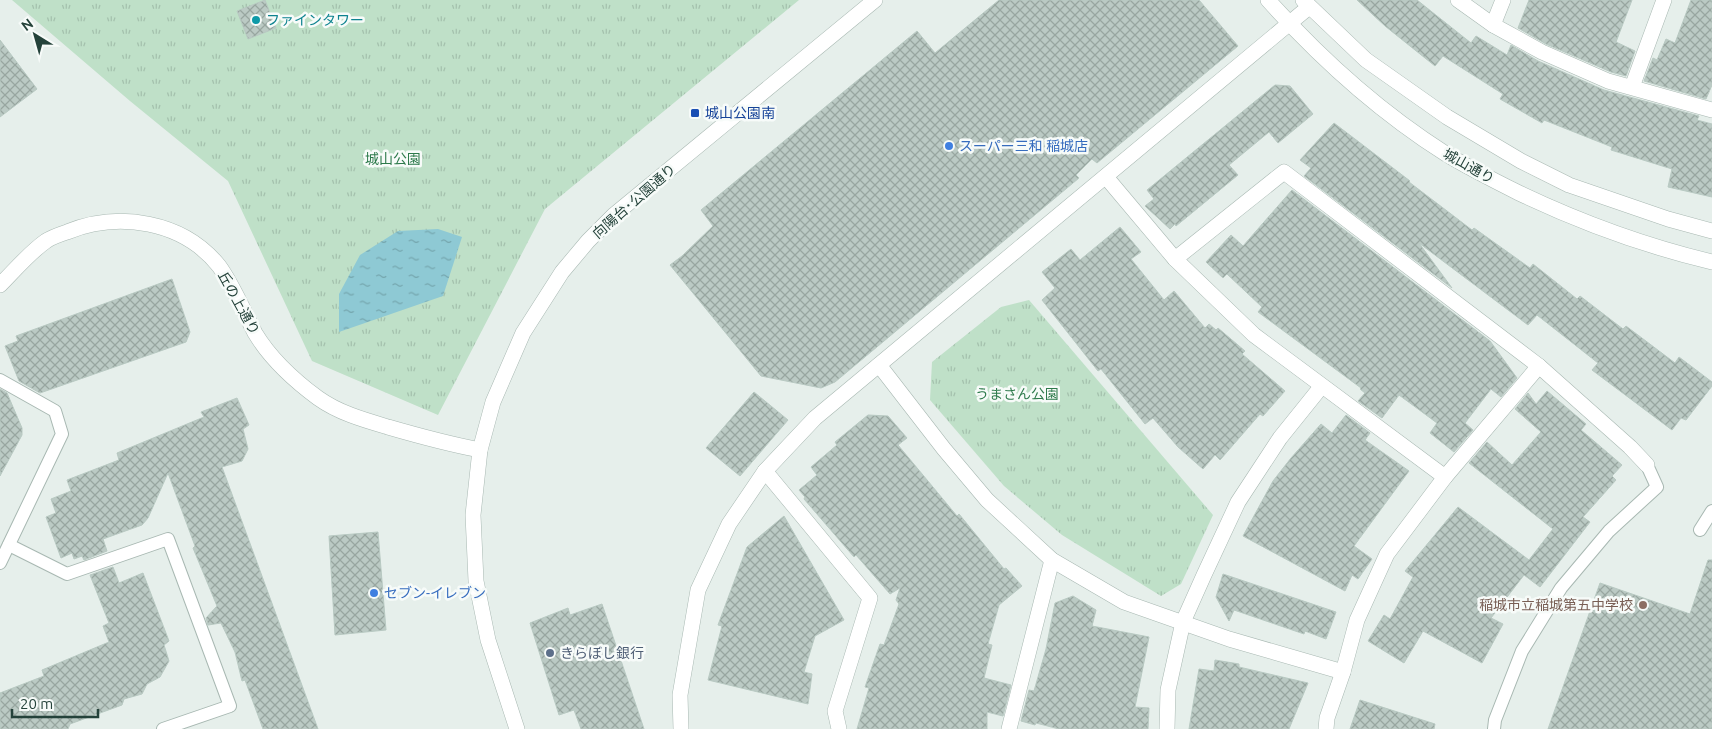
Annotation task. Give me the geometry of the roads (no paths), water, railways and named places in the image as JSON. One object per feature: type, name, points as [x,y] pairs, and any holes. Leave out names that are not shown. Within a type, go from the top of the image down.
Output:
[{"type":"street","name":"向陽台･公園通り","points":[[517,729],[488,640],[476,581],[473,515],[480,450],[493,402],[523,333],[562,272],[588,241],[614,215],[875,0]]},
{"type":"street","name":"城山通り","points":[[1268,0],[1348,80],[1395,118],[1446,154],[1509,188],[1608,232],[1712,262]]},
{"type":"street","points":[[1458,0],[1493,25],[1559,59],[1608,81],[1712,110]]},
{"type":"street","points":[[1493,25],[1503,0]]},
{"type":"street","points":[[1632,87],[1664,0]]},
{"type":"street","points":[[681,729],[680,695],[698,590],[729,524],[765,471],[815,418],[1290,24],[1306,4],[1366,60],[1447,117],[1521,161],[1569,185],[1668,219],[1712,231]]},
{"type":"street","points":[[1176,259],[1284,172],[1539,366],[1630,447],[1647,465]]},
{"type":"street","points":[[1106,177],[1176,259],[1254,335],[1321,387],[1445,477]]},
{"type":"street","name":"丘の上通り","points":[[0,286],[48,240],[75,228],[101,222],[148,222],[186,238],[206,251],[220,268],[257,335],[275,360],[318,398],[338,410],[368,421],[426,438],[480,450]]},
{"type":"street","points":[[879,365],[944,449],[987,500],[1052,560],[1124,602],[1229,639],[1343,672]]},
{"type":"street","points":[[1326,729],[1327,718],[1343,672],[1357,620],[1387,554],[1445,477],[1539,366]]},
{"type":"street","points":[[1167,729],[1168,690],[1183,622],[1238,502],[1280,438],[1321,387]]},
{"type":"street","points":[[765,471],[870,598],[835,711],[839,729]]},
{"type":"street","points":[[1009,729],[1052,560]]},
{"type":"lane","points":[[0,380],[54,411],[62,434],[0,563]]},
{"type":"lane","points":[[1494,729],[1495,720],[1522,651],[1561,588],[1609,531],[1656,487],[1647,465]]},
{"type":"lane","points":[[1700,530],[1712,511]]},
{"type":"lane","points":[[8,545],[67,574],[168,539],[230,706],[163,729]]},
{"type":"water","points":[[438,229],[462,237],[443,296],[339,332],[339,294],[360,255],[398,231]]},
{"type":"place","name":"ファインタワー","points":[[256,20]]},
{"type":"place","name":"城山公園南","points":[[695,113]]},
{"type":"place","name":"スーパー三和 稲城店","points":[[949,146]]},
{"type":"place","name":"セブン-イレブン","points":[[374,593]]},
{"type":"place","name":"稲城市立稲城第五中学校","points":[[1643,605]]},
{"type":"place","name":"きらぼし銀行","points":[[550,653]]},
{"type":"park label","name":"城山公園","points":[[393,159]]},
{"type":"park label","name":"うまさん公園","points":[[1017,394]]}]
